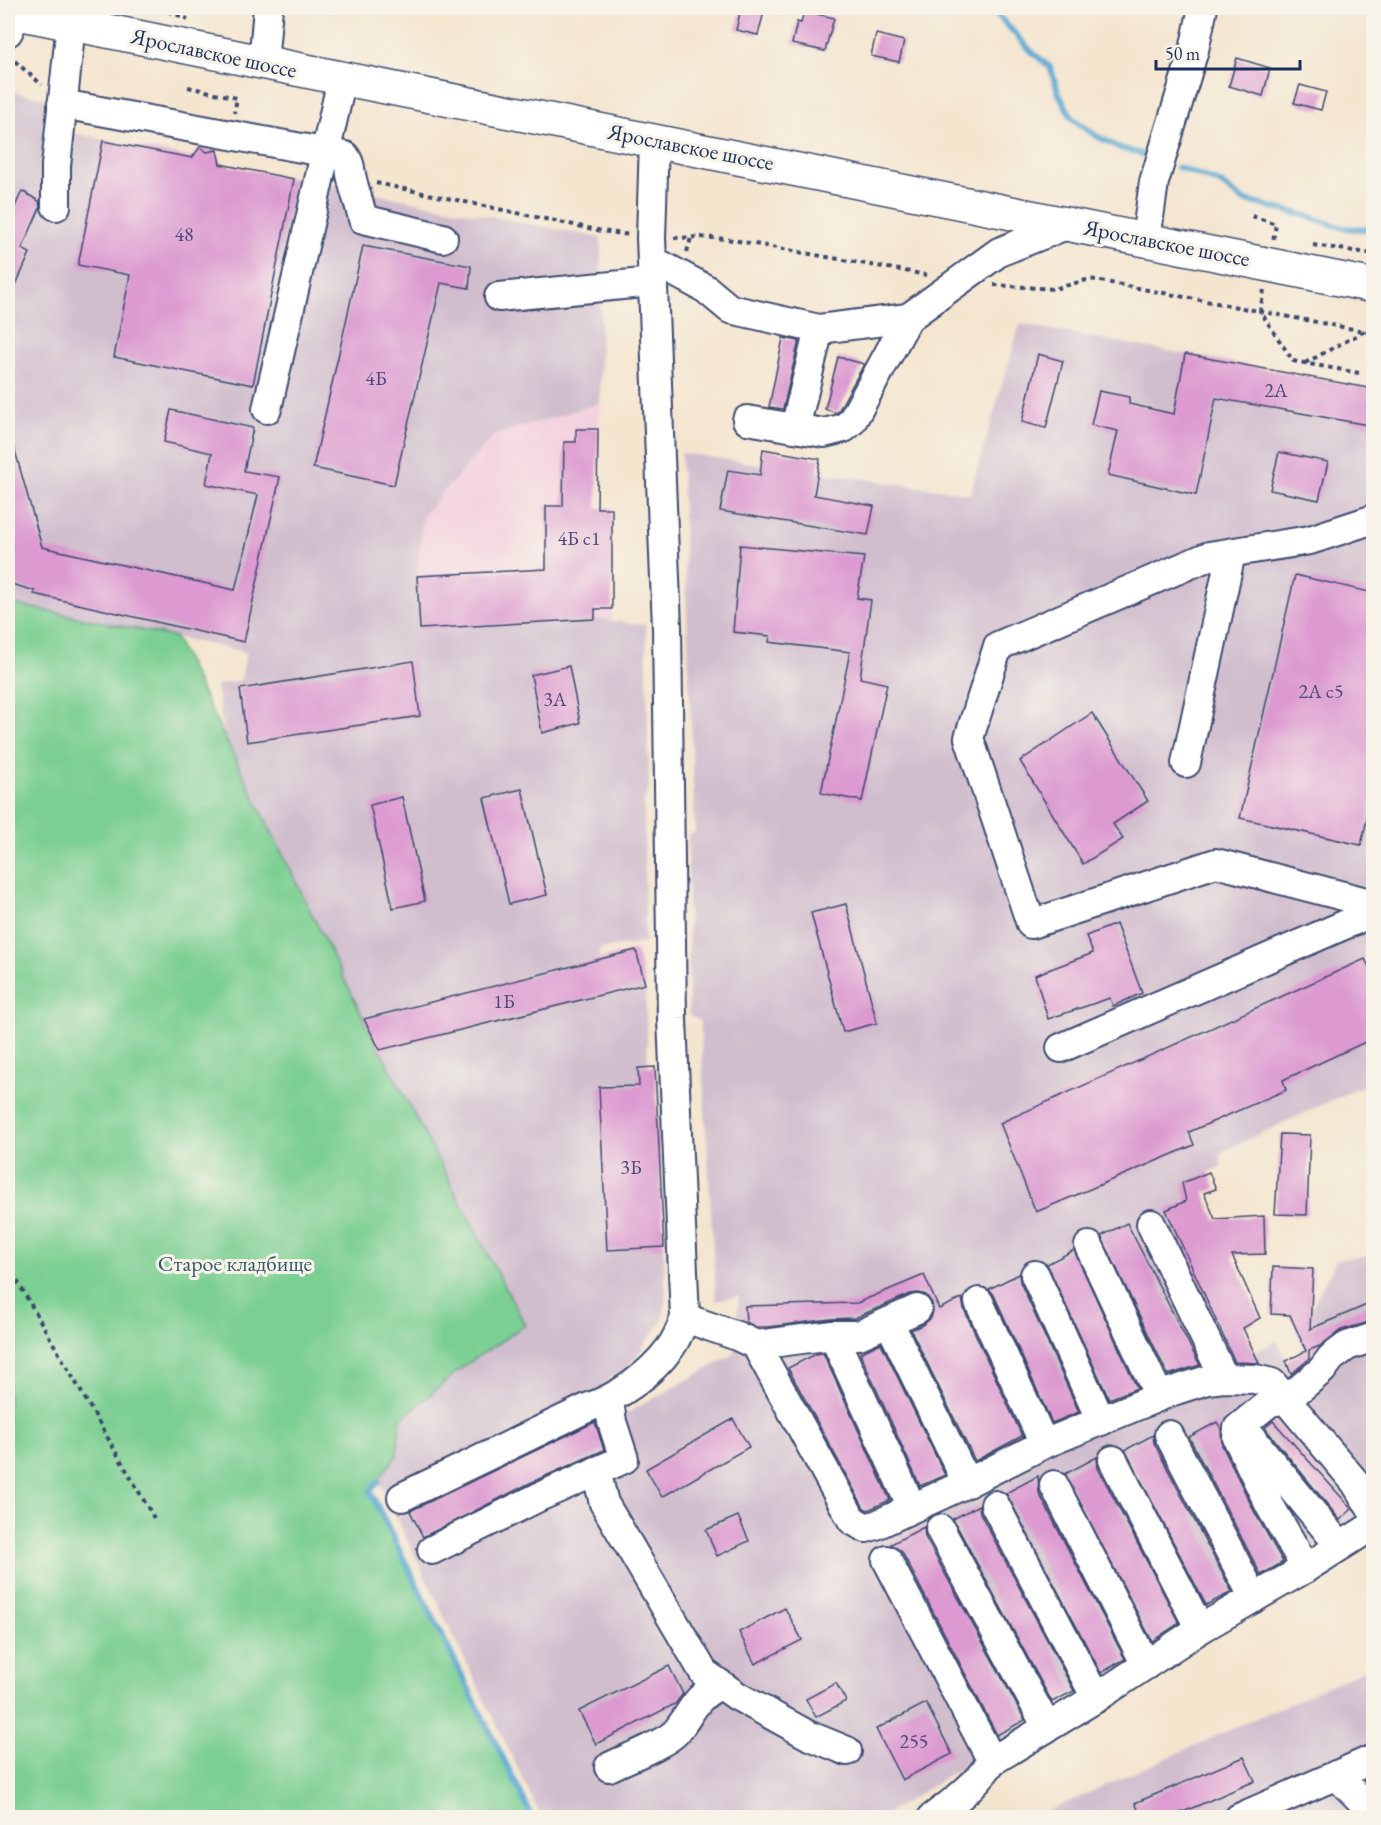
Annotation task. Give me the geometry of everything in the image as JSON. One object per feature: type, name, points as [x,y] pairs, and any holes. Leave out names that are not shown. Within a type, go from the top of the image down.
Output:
[{"type":"main road","name":"Ярославское шоссе","points":[[11,19],[71,24],[1146,239],[1275,248],[1374,286]]},
{"type":"street","points":[[263,63],[268,8]]},
{"type":"street","points":[[1146,239],[1154,182],[1194,50],[1203,8]]},
{"type":"street","points":[[56,206],[56,166],[71,24]]},
{"type":"street","points":[[267,409],[342,79]]},
{"type":"street","points":[[62,104],[345,156],[351,165],[352,178],[363,219],[443,238]]},
{"type":"street","points":[[402,1497],[587,1408],[609,1401],[656,1364],[672,1346],[686,1318],[672,1019],[667,627],[652,260],[654,140]]},
{"type":"street","points":[[747,420],[824,433],[844,428],[852,421],[908,318],[960,281],[982,262],[999,252],[1069,224]]},
{"type":"street","points":[[499,297],[652,260],[716,296],[730,309],[819,329],[908,318]]},
{"type":"street","points":[[795,428],[819,329]]},
{"type":"street","points":[[1374,519],[1310,540],[1209,556],[998,646],[969,738],[1031,924],[1216,863],[1374,904]]},
{"type":"street","points":[[1186,763],[1231,553]]},
{"type":"street","points":[[1060,1048],[1374,912]]},
{"type":"street","points":[[1151,1224],[1224,1378]]},
{"type":"street","points":[[1089,1246],[1159,1396]]},
{"type":"street","points":[[1035,1275],[1101,1421]]},
{"type":"street","points":[[979,1302],[1044,1444]]},
{"type":"street","points":[[686,1318],[756,1345],[833,1335],[860,1335],[917,1309]]},
{"type":"street","points":[[889,1322],[967,1483]]},
{"type":"street","points":[[833,1335],[912,1508]]},
{"type":"street","points":[[1306,1568],[1270,1506],[1237,1438],[1238,1428],[1269,1402],[1284,1400],[1322,1370],[1331,1358],[1347,1346],[1374,1337]]},
{"type":"street","points":[[756,1345],[852,1520],[866,1528],[967,1483],[1044,1444],[1159,1396],[1207,1380],[1224,1378],[1256,1378],[1272,1383],[1284,1400],[1323,1441],[1364,1473],[1374,1513]]},
{"type":"street","points":[[432,1550],[624,1458],[612,1422],[609,1401]]},
{"type":"street","points":[[1241,1424],[1340,1545]]},
{"type":"street","points":[[1169,1436],[1254,1598]]},
{"type":"street","points":[[1113,1460],[1200,1629]]},
{"type":"street","points":[[596,1471],[604,1503],[704,1673],[720,1685],[808,1735],[847,1751]]},
{"type":"street","points":[[1054,1485],[1146,1665]]},
{"type":"street","points":[[995,1505],[1096,1698]]},
{"type":"street","points":[[932,1818],[965,1794],[981,1778],[992,1761],[1096,1698],[1200,1629],[1306,1568],[1374,1525]]},
{"type":"street","points":[[940,1530],[1047,1727]]},
{"type":"street","points":[[887,1560],[992,1761]]},
{"type":"street","points":[[609,1767],[675,1733],[692,1707],[706,1692],[720,1685]]},
{"type":"street","points":[[1239,1818],[1373,1759]]},
{"type":"street","points":[[1336,1775],[1374,1813]]},
{"type":"path","points":[[160,8],[193,20]]},
{"type":"path","points":[[8,55],[62,104]]},
{"type":"path","points":[[352,178],[602,231],[652,260],[727,240],[991,285],[1054,290],[1090,279],[1374,333]]},
{"type":"path","points":[[1252,216],[1276,224],[1275,248],[1260,311],[1293,361],[1359,373]]},
{"type":"path","points":[[1307,244],[1374,254]]},
{"type":"path","points":[[1305,363],[1365,331]]},
{"type":"path","points":[[8,1265],[154,1518]]},
{"type":"shaded area","points":[[8,91],[49,99],[45,127],[191,158],[200,147],[217,150],[221,164],[601,238],[600,403],[493,436],[423,515],[417,576],[421,629],[595,619],[646,625],[649,787],[644,802],[645,943],[599,949],[600,960],[636,950],[645,984],[648,1067],[655,1067],[666,1297],[662,1321],[626,1370],[608,1379],[620,1417],[734,1354],[739,1296],[716,1301],[700,1021],[689,1015],[688,835],[695,832],[681,453],[970,494],[1020,324],[1373,389],[1373,1081],[1221,1152],[1221,1167],[1182,1183],[1186,1201],[1254,1352],[1277,1341],[1286,1360],[1305,1351],[1298,1334],[1337,1259],[1373,1256],[1373,1510],[882,1817],[541,1817],[379,1481],[397,1455],[400,1420],[464,1366],[525,1324],[364,1019],[224,737],[216,685],[241,680],[246,652],[8,603]]},
{"type":"shaded area","points":[[600,403],[597,508],[612,508],[612,621],[595,619],[420,629],[417,576],[423,515],[493,436]]},
{"type":"shaded area","points":[[1373,1666],[1373,1817],[1046,1818],[1046,1812]]},
{"type":"green space","name":"Старое кладбище","points":[[8,603],[175,637],[364,1019],[525,1325],[464,1366],[400,1420],[397,1455],[370,1491],[533,1817],[8,1817]]},
{"type":"building","points":[[741,8],[765,8],[758,35],[736,30]]},
{"type":"building","points":[[804,11],[834,18],[825,51],[792,44],[797,22],[801,23]]},
{"type":"building","points":[[876,34],[904,41],[899,62],[871,56]]},
{"type":"building","points":[[1237,58],[1270,68],[1263,96],[1229,86]]},
{"type":"building","points":[[1300,85],[1326,92],[1321,110],[1294,103]]},
{"type":"building","points":[[103,141],[192,158],[200,147],[207,152],[217,150],[220,164],[294,179],[253,385],[114,357],[130,275],[78,265]]},
{"type":"building","points":[[22,191],[39,201],[40,208],[22,249],[30,253],[8,303],[8,222]]},
{"type":"building","points":[[363,246],[471,266],[469,288],[441,283],[394,485],[313,468]]},
{"type":"building","points":[[783,338],[799,341],[783,409],[769,407]]},
{"type":"building","points":[[1038,354],[1063,361],[1046,428],[1022,422]]},
{"type":"building","points":[[1185,354],[1374,389],[1374,426],[1216,398],[1196,495],[1108,475],[1118,431],[1091,425],[1099,391],[1129,397],[1129,404],[1174,414]]},
{"type":"building","points":[[838,357],[864,364],[837,413],[825,409]]},
{"type":"building","points":[[171,410],[253,428],[244,471],[280,477],[244,642],[34,594],[35,591],[8,583],[13,550],[8,532],[8,440],[12,440],[42,547],[235,590],[258,495],[206,484],[212,453],[164,442]]},
{"type":"building","points":[[576,429],[598,429],[597,508],[612,508],[612,609],[595,609],[595,619],[420,629],[417,576],[546,569],[546,506],[563,506],[564,442],[576,442]]},
{"type":"building","points":[[763,449],[820,459],[814,495],[874,506],[868,535],[720,511],[728,470],[760,475]]},
{"type":"building","points":[[1279,452],[1328,462],[1319,500],[1270,490]]},
{"type":"building","points":[[740,545],[864,557],[857,598],[871,600],[860,678],[887,684],[862,801],[821,793],[850,652],[769,642],[770,636],[733,632]]},
{"type":"building","points":[[1295,575],[1374,593],[1374,790],[1361,845],[1240,818]]},
{"type":"building","points":[[413,661],[420,716],[247,742],[240,689]]},
{"type":"building","points":[[569,666],[580,723],[542,733],[531,675]]},
{"type":"building","points":[[1092,713],[1148,801],[1113,824],[1123,839],[1083,864],[1020,761]]},
{"type":"building","points":[[522,789],[547,895],[509,904],[484,798]]},
{"type":"building","points":[[402,797],[425,901],[393,908],[370,805]]},
{"type":"building","points":[[846,904],[877,1023],[843,1032],[811,913]]},
{"type":"building","points":[[1116,924],[1142,993],[1113,1006],[1110,998],[1048,1019],[1035,975],[1093,953],[1086,936]]},
{"type":"building","points":[[636,950],[645,984],[380,1050],[364,1019]]},
{"type":"building","points":[[1365,959],[1374,977],[1374,1038],[1283,1080],[1286,1090],[1189,1132],[1194,1145],[1036,1212],[1000,1123]]},
{"type":"building","points":[[655,1067],[664,1247],[607,1250],[599,1087],[639,1086],[638,1068]]},
{"type":"building","points":[[1280,1134],[1310,1135],[1307,1215],[1275,1214]]},
{"type":"building","points":[[1209,1172],[1216,1189],[1204,1193],[1215,1219],[1264,1216],[1265,1254],[1232,1255],[1260,1318],[1243,1328],[1259,1363],[1235,1362],[1166,1210],[1186,1201],[1182,1183]]},
{"type":"building","points":[[1127,1223],[1200,1365],[1168,1375],[1101,1236]]},
{"type":"building","points":[[1074,1250],[1137,1388],[1109,1399],[1047,1264]]},
{"type":"building","points":[[1273,1267],[1313,1269],[1310,1329],[1374,1302],[1374,1321],[1341,1330],[1320,1346],[1309,1350],[1309,1359],[1291,1374],[1286,1361],[1306,1351],[1290,1315],[1271,1314]]},
{"type":"building","points":[[1019,1274],[1020,1282],[1079,1412],[1052,1423],[994,1295],[989,1289]]},
{"type":"building","points":[[924,1275],[939,1309],[962,1298],[964,1309],[1022,1436],[975,1461],[911,1330],[931,1318],[932,1303],[926,1295],[910,1294],[855,1318],[768,1327],[756,1327],[746,1322],[745,1306],[857,1303]]},
{"type":"building","points":[[881,1343],[945,1475],[920,1486],[860,1353]]},
{"type":"building","points":[[823,1353],[890,1500],[868,1510],[864,1508],[788,1368],[816,1354]]},
{"type":"building","points":[[733,1419],[749,1447],[662,1497],[646,1469]]},
{"type":"building","points":[[1273,1421],[1352,1509],[1340,1520],[1265,1428]]},
{"type":"building","points":[[595,1422],[604,1450],[532,1482],[423,1537],[410,1511]]},
{"type":"building","points":[[1217,1422],[1221,1429],[1222,1445],[1255,1513],[1283,1562],[1261,1575],[1189,1437]]},
{"type":"building","points":[[1153,1435],[1154,1443],[1232,1592],[1206,1605],[1125,1450]]},
{"type":"building","points":[[1097,1457],[1098,1468],[1179,1623],[1152,1641],[1065,1474]]},
{"type":"building","points":[[1038,1476],[1039,1493],[1125,1659],[1101,1673],[1006,1493]]},
{"type":"building","points":[[979,1505],[980,1513],[1074,1691],[1052,1702],[953,1519]]},
{"type":"building","points":[[738,1516],[749,1541],[717,1556],[706,1530]]},
{"type":"building","points":[[924,1527],[925,1537],[1025,1720],[997,1735],[902,1552],[891,1544]]},
{"type":"building","points":[[785,1608],[802,1640],[755,1664],[739,1632]]},
{"type":"building","points":[[669,1666],[683,1694],[675,1704],[596,1744],[579,1711]]},
{"type":"building","points":[[836,1683],[846,1701],[816,1717],[806,1699]]},
{"type":"building","points":[[926,1703],[952,1754],[902,1780],[876,1729]]},
{"type":"building","points":[[1244,1757],[1255,1781],[1169,1818],[1142,1818],[1135,1803]]},
{"type":"waterway","points":[[991,8],[1032,52],[1050,67],[1059,94],[1072,118],[1096,136],[1120,148],[1145,155]]},
{"type":"waterway","points":[[1178,167],[1220,183],[1243,200],[1311,217],[1343,228],[1374,230]]},
{"type":"waterway","points":[[379,1481],[370,1491],[533,1818]]}]
